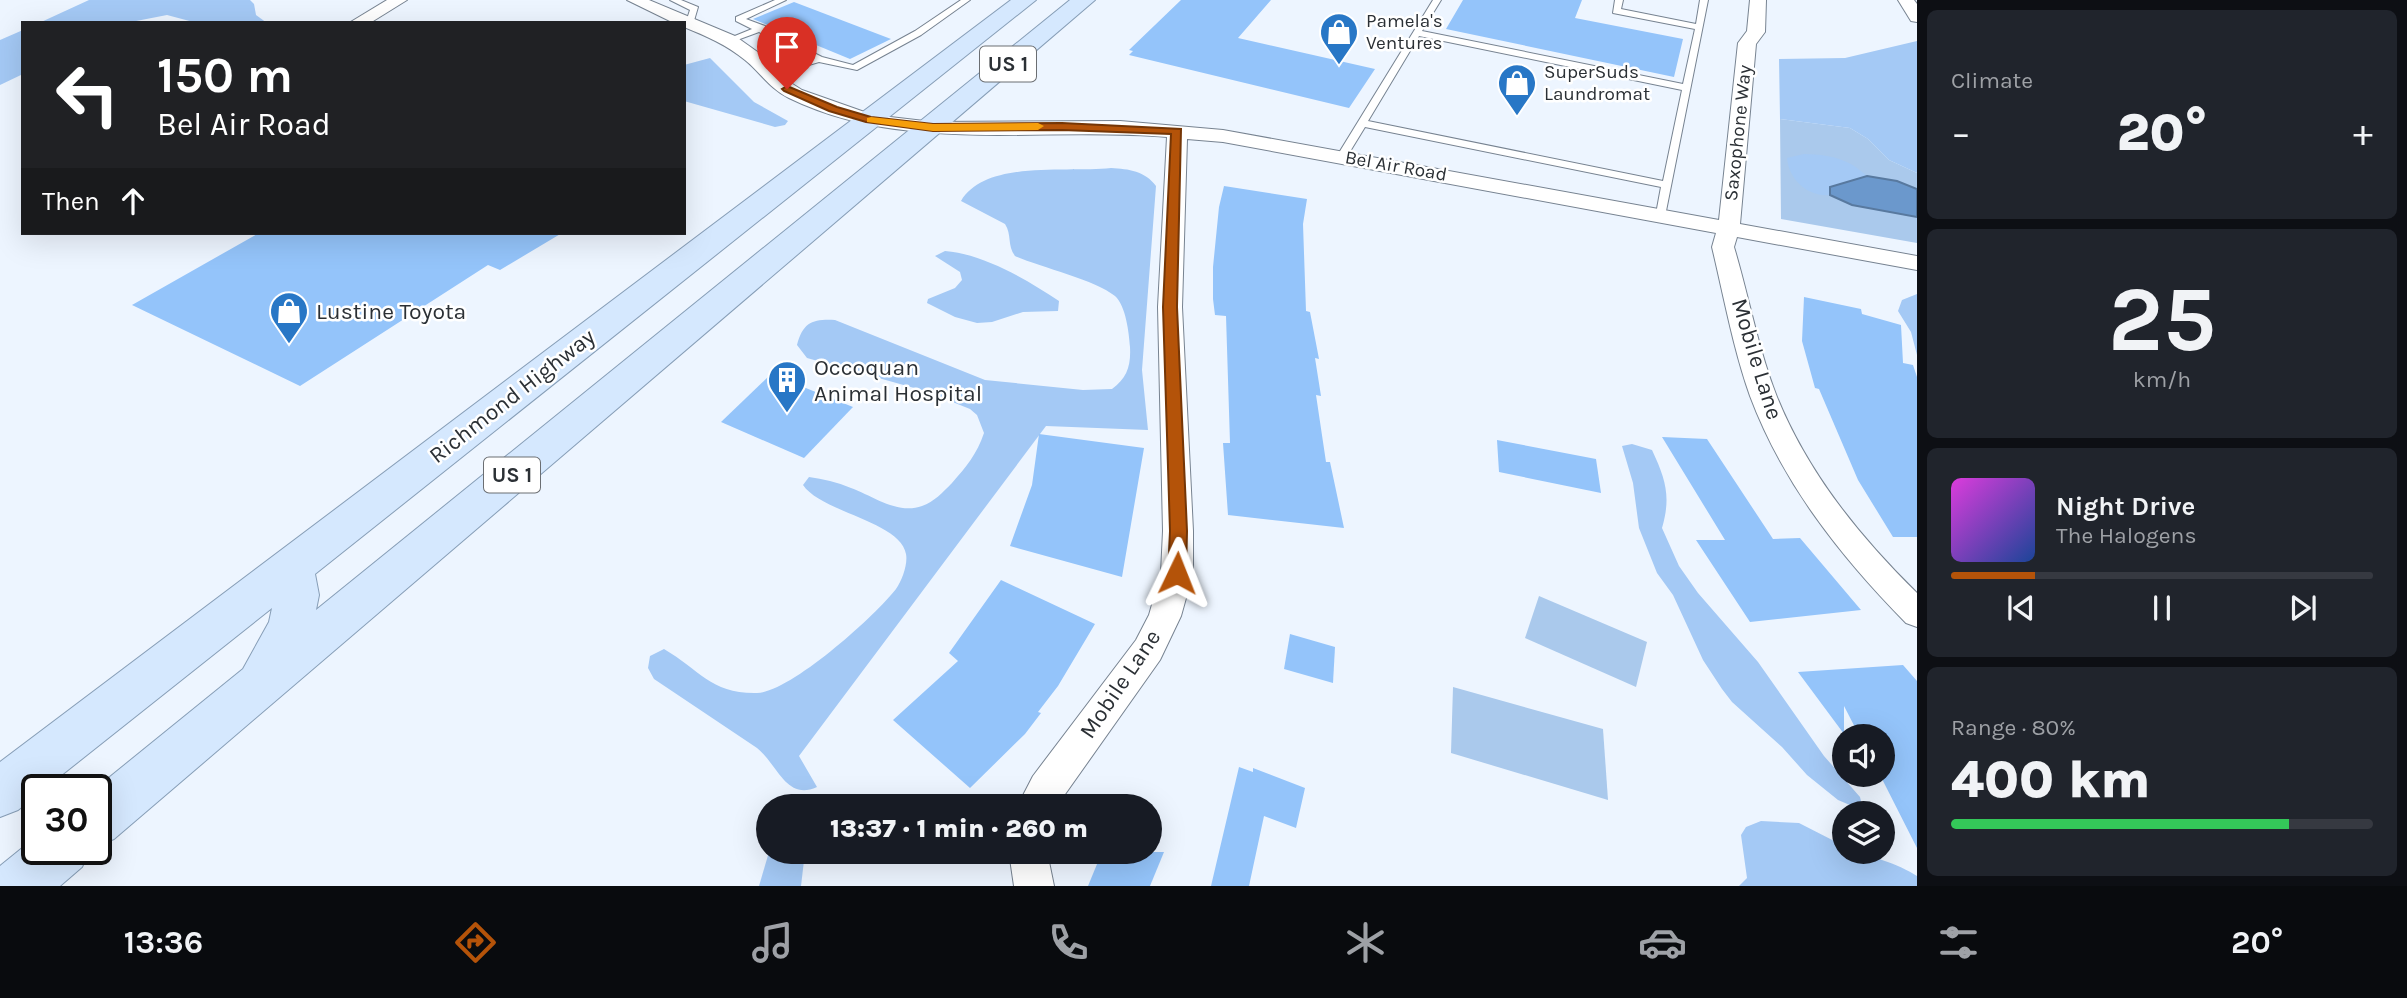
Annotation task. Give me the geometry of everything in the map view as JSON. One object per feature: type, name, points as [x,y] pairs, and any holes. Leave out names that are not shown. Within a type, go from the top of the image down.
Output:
[{"type":"main road","name":"Richmond Highway","points":[[0,793],[1024,0]]},
{"type":"main road","name":"US 1","points":[[112,808],[1084,0]]},
{"type":"main road","points":[[239,703],[270,662],[291,626],[298,595],[292,567]]},
{"type":"main road","points":[[18,886],[44,865]]},
{"type":"street","points":[[361,21],[399,0]]},
{"type":"street","name":"Bel Air Road","points":[[635,0],[729,40],[795,94],[870,120],[933,128],[1062,126],[1177,131],[1265,142],[1917,264]]},
{"type":"street","name":"Saxophone Way","points":[[1729,227],[1747,43],[1756,32],[1758,0]]},
{"type":"street","points":[[1906,0],[1917,17]]},
{"type":"street","name":"Mobile Lane","points":[[1043,794],[1148,650],[1165,616],[1177,573],[1178,531],[1170,307],[1177,131]]},
{"type":"street","name":"Mobile Lane","points":[[1729,227],[1723,247],[1763,396],[1793,461],[1826,512],[1872,569],[1917,614]]},
{"type":"street","points":[[1030,864],[1034,886]]},
{"type":"lane","points":[[674,0],[695,9],[690,22]]},
{"type":"lane","points":[[782,0],[739,19],[762,28],[820,59],[854,68],[918,33],[966,0]]},
{"type":"lane","points":[[1342,156],[1437,0]]},
{"type":"lane","points":[[1619,0],[1616,11],[1700,27]]},
{"type":"lane","points":[[1661,214],[1704,0]]},
{"type":"lane","points":[[729,40],[762,28]]},
{"type":"lane","points":[[1417,33],[1688,88]]},
{"type":"lane","points":[[768,74],[820,59]]},
{"type":"lane","points":[[1362,123],[1667,185]]},
{"type":"shaded area","points":[[89,0],[250,0],[254,4],[256,15],[264,21],[190,21],[167,15],[136,21],[43,21]]},
{"type":"shaded area","points":[[21,31],[21,75],[0,85],[0,40]]},
{"type":"shaded area","points":[[1917,41],[1917,173],[1889,160],[1868,139],[1850,128],[1780,119],[1779,59],[1845,58]]},
{"type":"shaded area","points":[[710,58],[754,102],[788,121],[785,125],[775,127],[686,102],[686,64]]},
{"type":"shaded area","points":[[1780,119],[1850,128],[1868,139],[1889,160],[1917,173],[1917,243],[1781,219]]},
{"type":"shaded area","points":[[1804,154],[1838,159],[1853,165],[1867,176],[1831,187],[1830,195],[1814,193],[1801,186],[1789,166],[1787,158]]},
{"type":"shaded area","points":[[1111,168],[1136,172],[1147,177],[1156,186],[1142,370],[1148,430],[1046,426],[799,756],[817,787],[797,789],[783,779],[757,748],[654,679],[648,668],[650,656],[664,649],[717,685],[741,692],[757,693],[772,689],[810,667],[852,634],[896,589],[905,567],[906,554],[901,543],[890,534],[826,503],[803,485],[809,477],[835,482],[895,506],[922,506],[938,496],[957,477],[974,454],[984,433],[977,415],[970,409],[925,391],[807,358],[797,345],[802,331],[815,321],[835,320],[985,380],[1083,390],[1112,389],[1125,376],[1130,360],[1128,327],[1119,300],[1106,290],[1082,279],[1015,256],[1005,224],[961,201],[973,188],[1008,173]]},
{"type":"shaded area","points":[[1867,176],[1897,181],[1917,189],[1917,217],[1852,205],[1830,195],[1830,187]]},
{"type":"shaded area","points":[[945,251],[975,257],[1019,277],[1059,301],[1058,311],[1023,312],[992,322],[977,323],[955,317],[927,303],[928,299],[955,288],[962,280],[960,272],[935,256]]},
{"type":"shaded area","points":[[1917,294],[1917,355],[1911,332],[1898,311],[1902,300]]},
{"type":"shaded area","points":[[1632,444],[1652,450],[1666,489],[1662,528],[1679,566],[1698,593],[1758,662],[1832,765],[1832,787],[1851,787],[1861,801],[1838,800],[1807,775],[1722,689],[1703,660],[1673,595],[1657,573],[1639,528],[1633,483],[1622,446]]},
{"type":"shaded area","points":[[1539,596],[1647,642],[1636,687],[1525,638]]},
{"type":"shaded area","points":[[1453,687],[1603,729],[1608,800],[1451,753]]},
{"type":"shaded area","points":[[1761,821],[1799,823],[1832,840],[1832,864],[1892,864],[1917,876],[1917,886],[1739,886],[1747,878],[1741,835],[1746,827]]},
{"type":"shaded area","points":[[765,864],[804,864],[801,886],[759,886]]},
{"type":"building","points":[[1181,0],[1271,0],[1238,38],[1375,69],[1349,108],[1129,55],[1133,51],[1129,50]]},
{"type":"building","points":[[1463,0],[1582,0],[1575,18],[1683,39],[1674,77],[1446,29]]},
{"type":"building","points":[[794,2],[891,39],[850,59],[753,19]]},
{"type":"building","points":[[1224,186],[1307,199],[1303,224],[1306,311],[1310,312],[1319,359],[1315,358],[1321,396],[1316,395],[1326,462],[1330,462],[1344,528],[1228,515],[1223,443],[1230,443],[1226,316],[1215,315],[1213,299],[1213,267],[1219,207]]},
{"type":"building","name":"Lustine Toyota","points":[[255,235],[559,235],[500,270],[488,265],[300,386],[132,305]]},
{"type":"building","points":[[1804,297],[1861,309],[1862,314],[1901,325],[1903,363],[1913,365],[1917,377],[1917,537],[1893,537],[1858,480],[1819,389],[1815,388],[1802,341]]},
{"type":"building","name":"Occoquan Animal Hospital","points":[[771,374],[853,407],[804,458],[721,422]]},
{"type":"building","points":[[1039,434],[1144,448],[1122,577],[1010,546],[1032,485]]},
{"type":"building","points":[[1662,437],[1707,439],[1773,539],[1800,538],[1861,610],[1750,622],[1696,540],[1725,540]]},
{"type":"building","points":[[1497,440],[1596,459],[1601,493],[1499,472]]},
{"type":"building","points":[[1001,580],[1095,624],[1058,686],[1038,712],[1041,713],[1025,734],[970,788],[893,720],[958,661],[949,653]]},
{"type":"building","points":[[1290,634],[1335,647],[1333,683],[1284,669]]},
{"type":"building","points":[[1903,665],[1917,681],[1917,848],[1886,787],[1895,787],[1895,724],[1853,724],[1844,706],[1844,724],[1837,724],[1798,672]]},
{"type":"building","points":[[1239,767],[1253,772],[1253,768],[1305,788],[1296,828],[1264,816],[1249,886],[1211,886]]},
{"type":"building","points":[[1097,864],[1159,864],[1150,886],[1088,886]]},
{"type":"slow traffic","points":[[871,120],[933,128],[1038,126]]},
{"type":"place","name":"Pamela's Ventures","points":[[1339,66]]},
{"type":"place","name":"SuperSuds Laundromat","points":[[1517,117]]},
{"type":"place","name":"Lustine Toyota","points":[[289,345]]},
{"type":"place","name":"Occoquan Animal Hospital","points":[[787,414]]},
{"type":"route","points":[[787,89],[833,109],[870,120],[933,128],[1062,126],[1177,131],[1170,307],[1178,531],[1177,573]]}]
